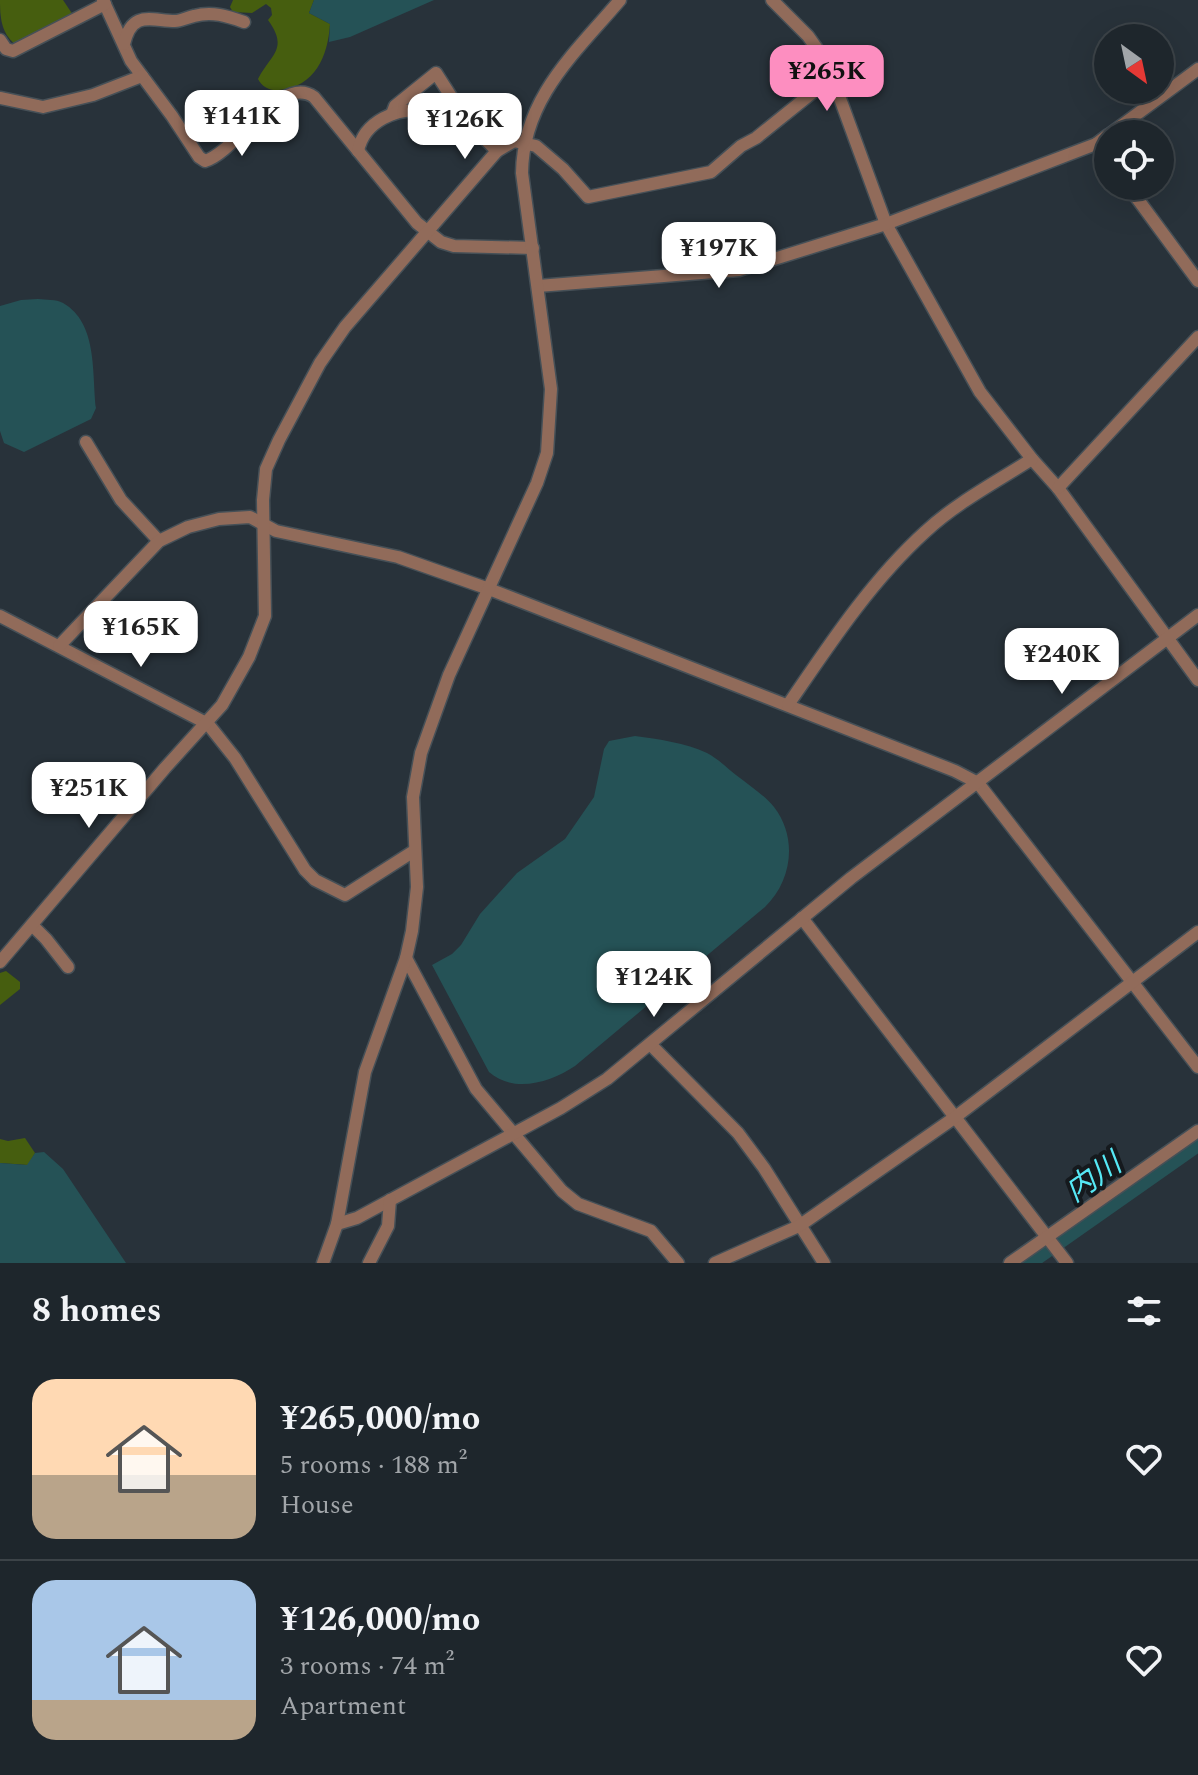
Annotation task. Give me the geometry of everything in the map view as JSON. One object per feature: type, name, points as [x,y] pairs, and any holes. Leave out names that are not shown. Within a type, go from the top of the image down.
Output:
[{"type":"street","points":[[323,1263],[337,1224],[365,1072],[406,958],[416,909],[413,797],[421,753],[449,675],[537,483],[547,453],[551,389],[522,173],[524,143],[529,124],[548,86],[620,0]]},
{"type":"street","points":[[772,0],[818,48],[833,76],[886,224],[980,392],[1058,488],[1198,680]]},
{"type":"street","points":[[0,40],[6,49],[13,51],[104,2],[131,61],[199,157],[205,161],[222,153],[237,136],[285,96],[307,92],[417,223],[441,242],[454,246],[533,248]]},
{"type":"street","points":[[124,44],[130,29],[149,17],[175,21],[208,13],[244,22]]},
{"type":"street","points":[[1129,120],[1198,69]]},
{"type":"street","points":[[392,114],[395,106],[436,73],[466,120],[497,151]]},
{"type":"street","points":[[1,98],[43,107],[93,95],[142,76]]},
{"type":"street","points":[[0,962],[222,705],[265,616],[263,524],[266,469],[320,363],[345,327],[497,151],[514,141],[536,146],[563,169],[588,197],[711,172],[833,76]]},
{"type":"street","points":[[358,151],[364,134],[392,114],[410,109],[425,111]]},
{"type":"street","points":[[538,286],[739,270],[886,224],[1094,145]]},
{"type":"street","points":[[1138,200],[1198,281]]},
{"type":"street","points":[[1058,488],[1198,337]]},
{"type":"street","points":[[86,442],[121,500],[159,541]]},
{"type":"street","points":[[788,705],[838,632],[904,552],[940,518],[1032,459]]},
{"type":"street","points":[[59,646],[159,541],[188,527],[219,519],[250,517],[276,531],[398,557],[489,589],[955,771],[978,783],[1198,1067]]},
{"type":"street","points":[[337,1224],[357,1218],[585,1094],[651,1045],[802,918],[1198,615]]},
{"type":"street","points":[[0,616],[208,724],[235,758],[305,870],[315,880],[345,895],[414,851]]},
{"type":"street","points":[[802,918],[1067,1263]]},
{"type":"street","points":[[32,925],[68,967]]},
{"type":"street","points":[[715,1263],[799,1226],[954,1118],[1198,932]]},
{"type":"street","points":[[406,958],[476,1089],[569,1198],[651,1231],[678,1263]]},
{"type":"street","points":[[651,1045],[738,1133],[824,1263]]},
{"type":"street","points":[[1010,1263],[1050,1242],[1198,1131]]},
{"type":"street","points":[[369,1263],[388,1226],[390,1200]]},
{"type":"green space","points":[[0,0],[63,0],[73,15],[15,44],[4,30]]},
{"type":"green space","points":[[233,0],[314,0],[309,13],[330,24],[322,58],[310,76],[291,88],[279,90],[262,84],[258,79],[277,45],[268,20],[272,15],[271,8],[266,4],[252,13],[233,12],[230,7]]},
{"type":"green space","points":[[6,971],[20,982],[20,989],[0,1005],[0,973]]},
{"type":"green space","points":[[25,1138],[35,1153],[28,1165],[0,1163],[0,1139]]},
{"type":"shaded area","points":[[314,0],[434,0],[350,37],[329,42],[330,24],[309,13]]},
{"type":"shaded area","points":[[38,299],[63,303],[82,323],[91,350],[96,408],[91,419],[24,452],[4,443],[0,431],[0,306]]},
{"type":"shaded area","points":[[635,736],[681,744],[707,753],[774,807],[782,819],[789,845],[789,859],[781,885],[765,907],[575,1066],[544,1081],[521,1084],[499,1079],[489,1072],[432,965],[461,945],[480,914],[517,873],[565,839],[594,797],[604,749],[609,741]]},
{"type":"shaded area","points":[[44,1152],[63,1169],[126,1263],[0,1263],[0,1163],[27,1165],[35,1153]]},
{"type":"waterway","name":"内川","points":[[1023,1263],[1198,1140]]}]
